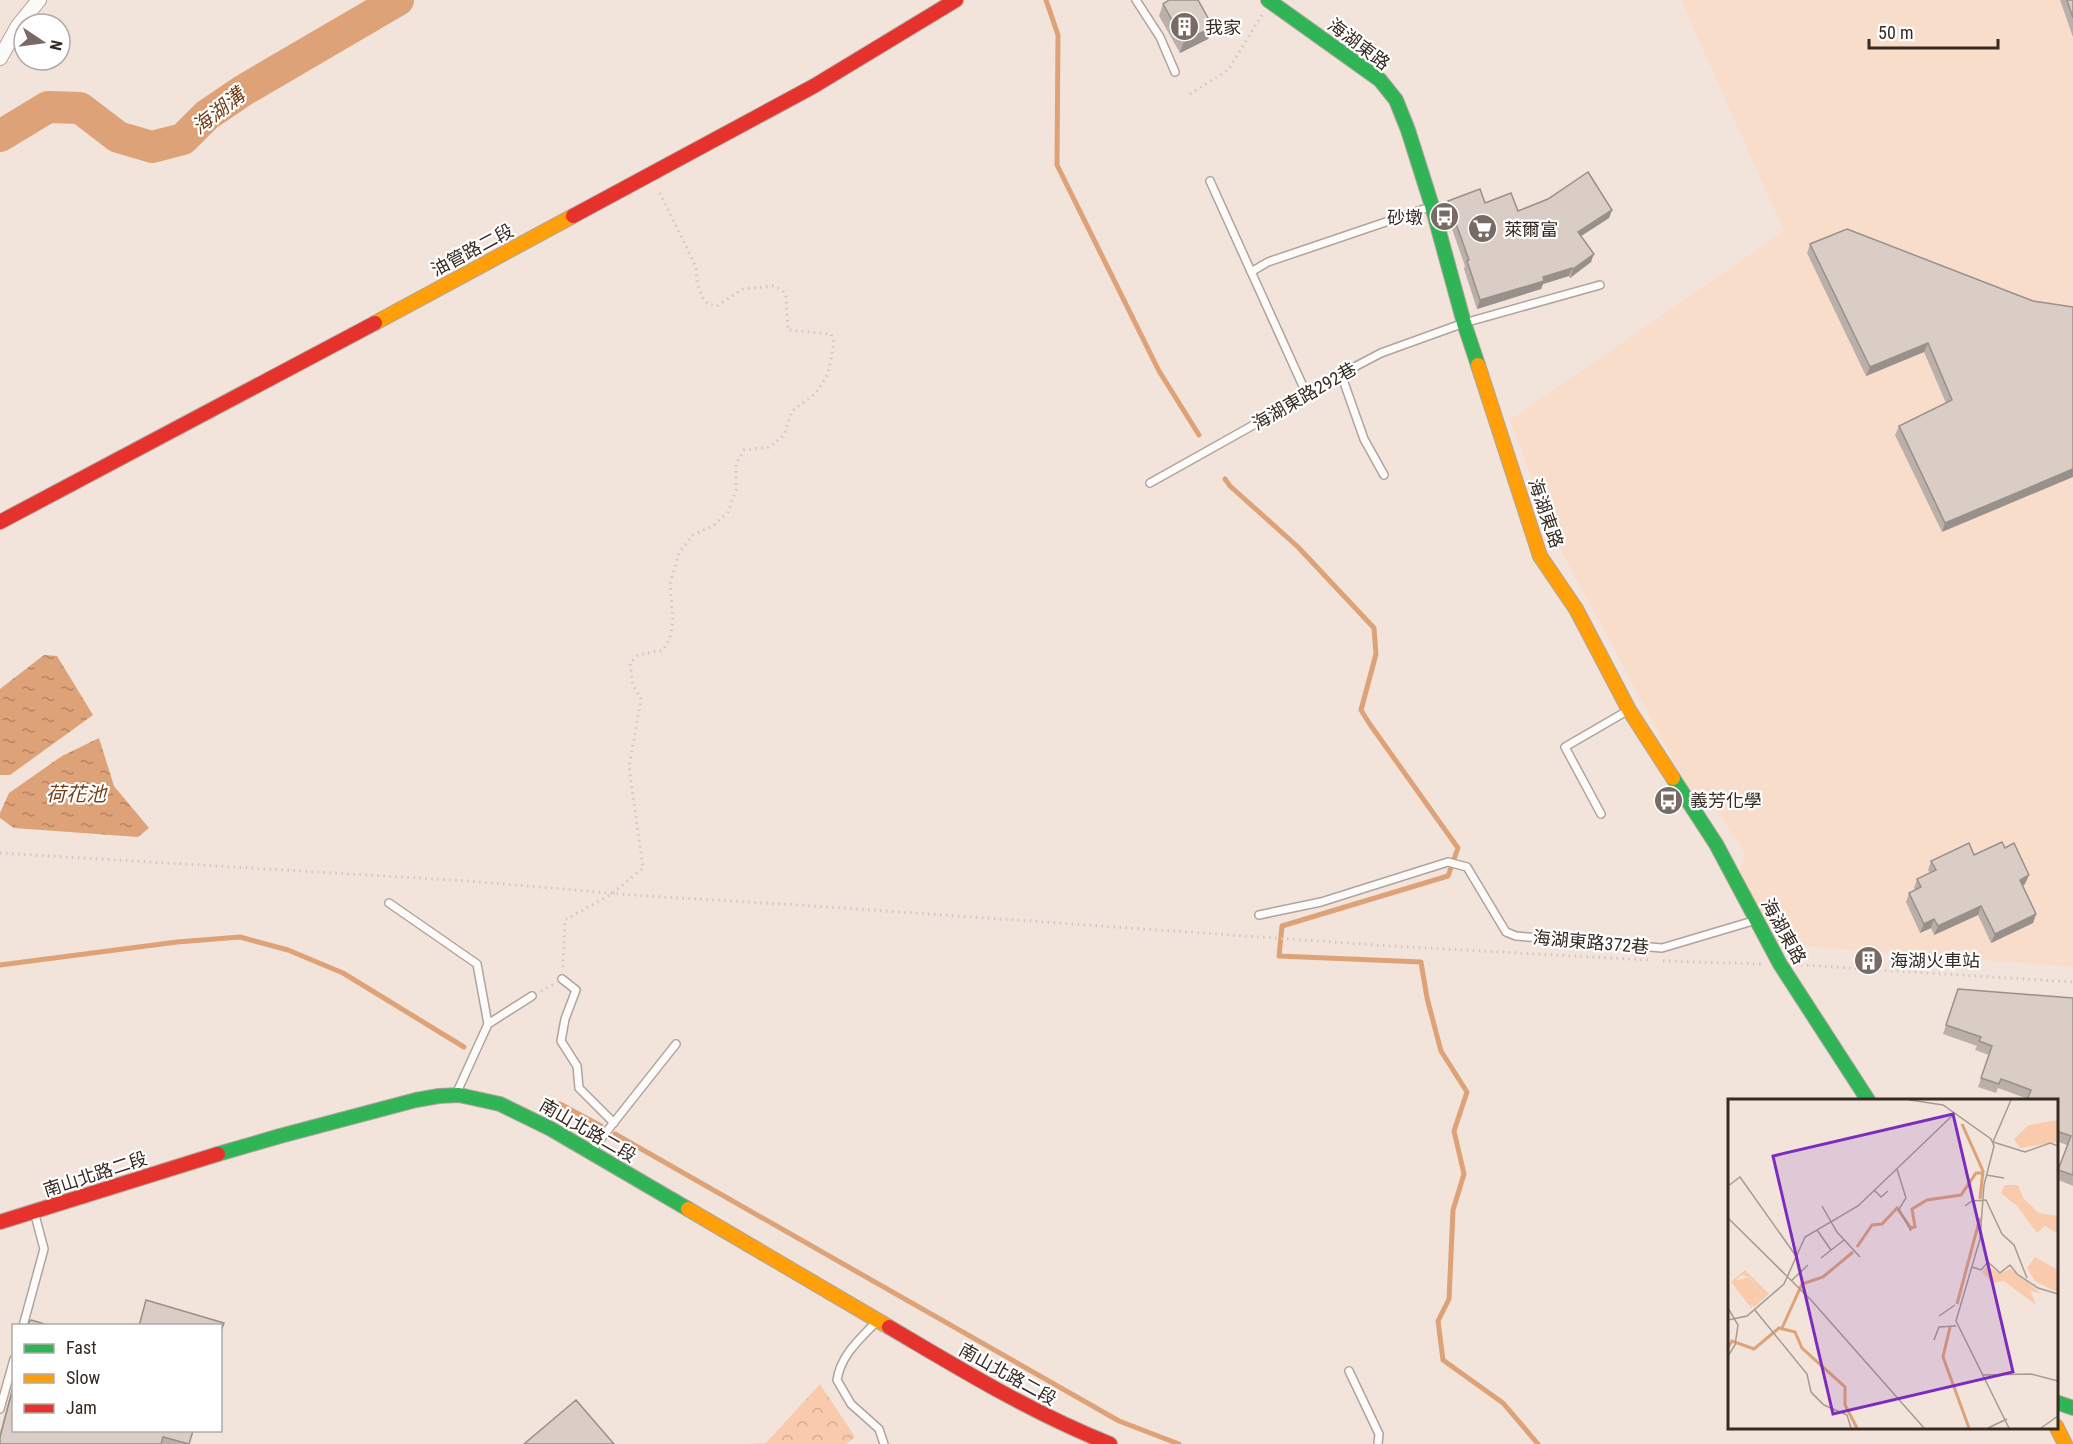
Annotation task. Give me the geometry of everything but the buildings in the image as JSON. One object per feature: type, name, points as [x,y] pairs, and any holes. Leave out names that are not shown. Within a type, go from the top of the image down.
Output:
[{"type":"street","points":[[0,58],[18,26],[39,0]]},
{"type":"street","name":"油管路二段","points":[[0,522],[651,174],[906,32],[956,0]]},
{"type":"street","name":"海湖東路","points":[[1269,1],[1380,80],[1396,100],[1408,130],[1432,206],[1464,323],[1540,556],[1576,609],[1629,710],[1716,844],[1780,964],[1867,1099]]},
{"type":"street","name":"南山北路二段","points":[[0,1222],[312,1126],[428,1098],[456,1094],[488,1100],[521,1113],[591,1152],[1010,1398],[1070,1428],[1110,1444]]},
{"type":"street","points":[[2058,1403],[2073,1408]]},
{"type":"street","points":[[2058,1429],[2066,1444]]},
{"type":"lane","points":[[1136,0],[1160,37],[1175,72]]},
{"type":"lane","points":[[1210,181],[1307,395]]},
{"type":"lane","points":[[1251,272],[1268,262],[1432,206]]},
{"type":"lane","name":"海湖東路292巷","points":[[1150,483],[1381,353],[1464,323],[1600,285]]},
{"type":"lane","points":[[1341,374],[1365,439],[1384,475]]},
{"type":"lane","points":[[1601,814],[1565,747],[1629,710]]},
{"type":"lane","name":"海湖東路372巷","points":[[1259,915],[1321,902],[1448,862],[1467,867],[1506,932],[1516,936],[1662,948],[1756,920]]},
{"type":"lane","points":[[389,903],[477,964],[488,1024]]},
{"type":"lane","points":[[562,979],[576,990],[565,1019],[561,1041],[577,1066],[579,1088],[614,1123]]},
{"type":"lane","points":[[456,1094],[488,1024],[532,996]]},
{"type":"lane","points":[[591,1152],[676,1044]]},
{"type":"lane","points":[[24,1324],[44,1249],[34,1212]]},
{"type":"lane","points":[[878,1320],[847,1352],[838,1368],[837,1380],[851,1404],[879,1429],[884,1444]]},
{"type":"lane","points":[[0,1409],[12,1366]]},
{"type":"lane","points":[[1349,1371],[1379,1434],[1378,1444]]},
{"type":"path","points":[[1190,94],[1227,70],[1269,1]]},
{"type":"path","points":[[532,996],[562,979],[565,920],[613,893],[643,868],[629,767],[641,699],[633,685],[630,663],[638,655],[663,650],[670,638],[673,621],[670,584],[679,553],[693,535],[713,526],[728,512],[736,490],[736,464],[744,450],[770,447],[784,435],[792,411],[816,393],[828,374],[834,342],[831,334],[788,330],[786,296],[782,290],[773,286],[743,289],[717,306],[708,304],[702,297],[697,282],[696,267],[651,174]]},
{"type":"path","points":[[0,853],[468,881],[613,893],[1518,953]]},
{"type":"path","points":[[1780,964],[2073,982]]},
{"type":"shaded area","points":[[1681,0],[2073,0],[2073,967],[1774,944],[1739,875],[1745,854],[1718,812],[1696,802],[1555,539],[1510,420],[1784,231]]},
{"type":"green space","points":[[820,1384],[855,1437],[846,1444],[748,1444],[766,1443]]},
{"type":"water","points":[[44,655],[57,656],[93,715],[10,775],[0,775],[0,689]]},
{"type":"water","name":"荷花池","points":[[99,738],[114,786],[149,828],[138,837],[14,828],[0,818],[9,793],[62,756]]},
{"type":"waterway","name":"海湖溝","points":[[0,136],[48,107],[80,108],[118,137],[152,147],[183,139],[207,115],[244,90],[398,0]]},
{"type":"waterway","points":[[1046,0],[1058,35],[1057,165],[1159,371],[1199,435]]},
{"type":"waterway","points":[[1225,479],[1298,547],[1374,628],[1376,654],[1361,710],[1458,848],[1448,876],[1282,926],[1279,956],[1421,962],[1427,998],[1441,1051],[1467,1092],[1454,1131],[1464,1174],[1453,1210],[1449,1299],[1438,1321],[1443,1360],[1503,1403],[1538,1444]]},
{"type":"waterway","points":[[0,965],[177,942],[240,937],[288,950],[343,973],[464,1047]]},
{"type":"waterway","points":[[560,1104],[601,1126]]},
{"type":"waterway","points":[[615,1134],[1119,1421],[1179,1444]]},
{"type":"traffic: fast","points":[[1268,0],[1380,80],[1396,100],[1432,206],[1478,365]]},
{"type":"traffic: fast","points":[[1673,778],[1716,844],[1780,964],[1867,1099]]},
{"type":"traffic: fast","points":[[218,1154],[416,1100],[459,1095],[500,1104],[551,1129],[688,1209]]},
{"type":"traffic: fast","points":[[2058,1403],[2073,1408]]},
{"type":"traffic: slow","points":[[375,323],[573,216]]},
{"type":"traffic: slow","points":[[1478,365],[1540,556],[1576,609],[1629,710],[1673,778]]},
{"type":"traffic: slow","points":[[688,1209],[889,1327]]},
{"type":"traffic: slow","points":[[2058,1429],[2065,1444]]},
{"type":"traffic: jam","points":[[573,216],[814,86],[956,0]]},
{"type":"traffic: jam","points":[[0,522],[375,323]]},
{"type":"traffic: jam","points":[[0,1222],[218,1154]]},
{"type":"traffic: jam","points":[[889,1327],[1025,1405],[1110,1444]]},
{"type":"place","name":"我家","points":[[1184,27]]},
{"type":"place","name":"砂墩","points":[[1444,217]]},
{"type":"place","name":"萊爾富","points":[[1483,229]]},
{"type":"place","name":"義芳化學","points":[[1669,800]]},
{"type":"place","name":"海湖火車站","points":[[1869,960]]}]
